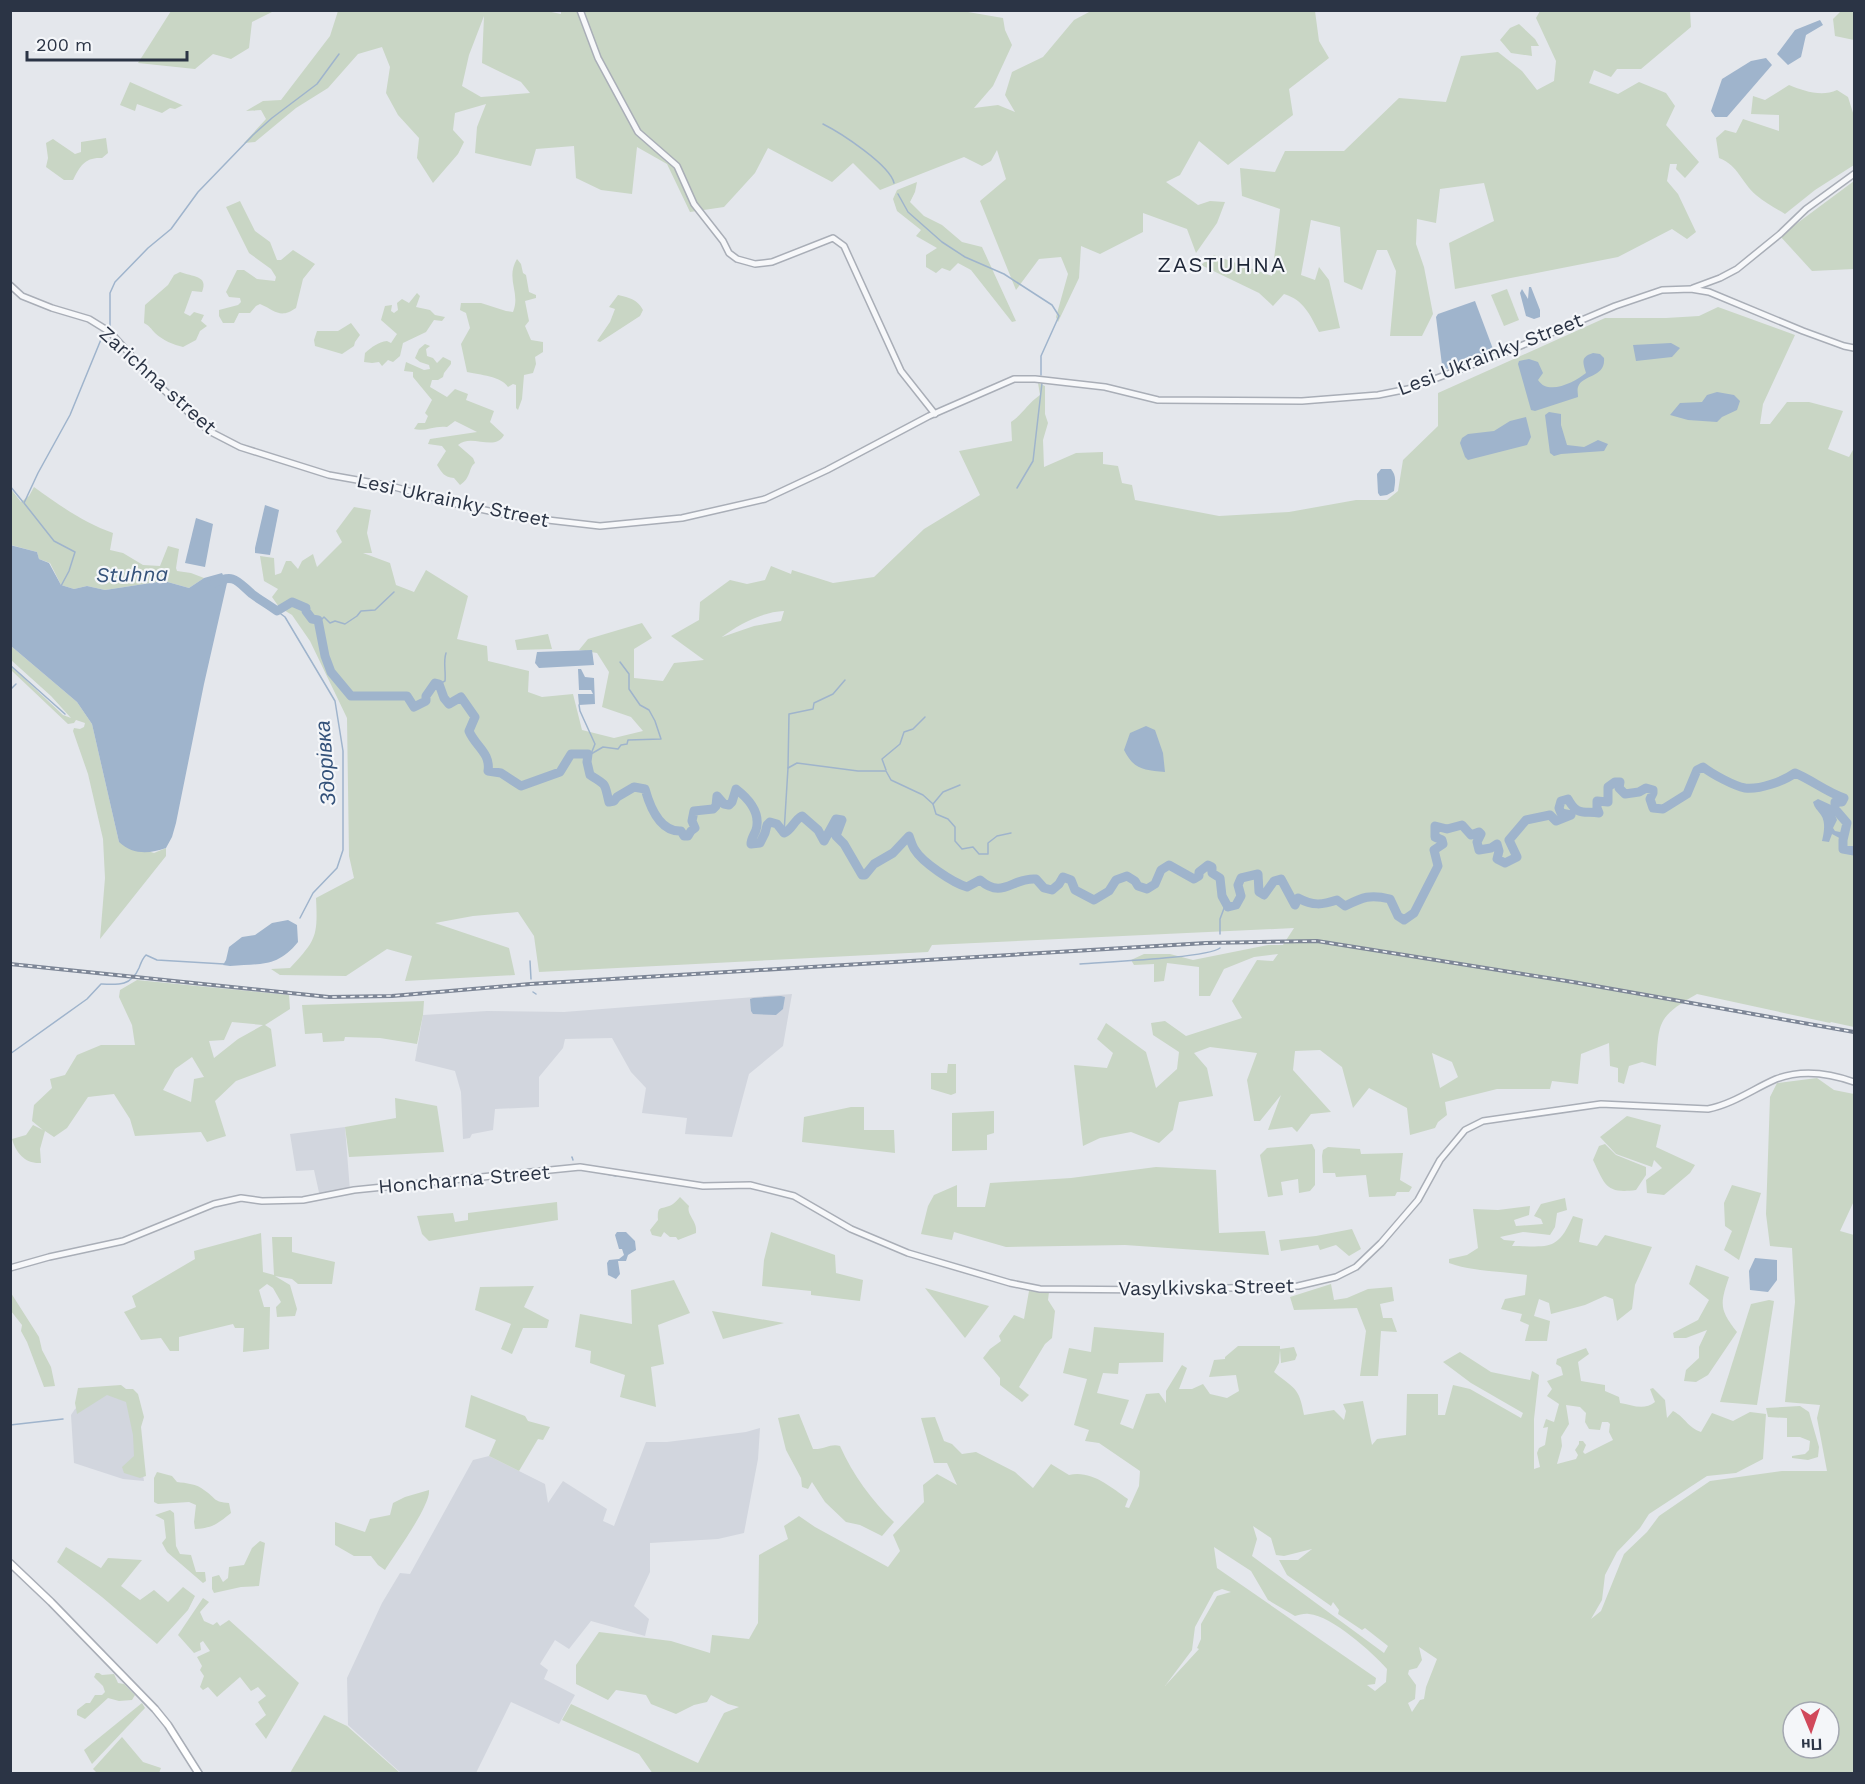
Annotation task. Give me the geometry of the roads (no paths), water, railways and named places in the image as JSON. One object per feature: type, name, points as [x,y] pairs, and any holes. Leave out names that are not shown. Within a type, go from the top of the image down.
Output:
[{"type":"main road","points":[[10,1563],[155,1709],[199,1773]]},
{"type":"street","points":[[580,10],[598,58],[638,132],[677,166],[694,204],[723,241],[729,253],[737,259],[755,264],[772,262],[833,238],[844,246],[901,371],[935,414]]},
{"type":"street","name":"Lesi Ukrainky Street","points":[[1691,289],[1737,269],[1806,209],[1854,174]]},
{"type":"street","points":[[1713,294],[1714,280]]},
{"type":"street","name":"Zarichna street","points":[[10,285],[22,296],[89,319],[110,332],[154,381],[209,431],[240,447]]},
{"type":"street","name":"Lesi Ukrainky Street","points":[[240,447],[329,475],[391,486],[479,509],[513,516],[600,526],[682,518],[765,499],[935,414],[1014,379],[1035,379],[1105,387],[1158,400],[1302,401],[1378,395],[1408,389],[1511,350],[1615,306],[1662,290],[1691,289],[1713,294],[1854,348]]},
{"type":"street","name":"Vasylkivska Street","points":[[912,1254],[1011,1284],[1040,1289],[1158,1290],[1298,1286],[1336,1277],[1356,1267],[1381,1243],[1418,1200],[1440,1160],[1465,1130],[1483,1120],[1601,1104],[1708,1109],[1722,1106],[1777,1079],[1807,1073],[1822,1074],[1854,1082]]},
{"type":"street","name":"Honcharna Street","points":[[10,1268],[123,1241],[214,1204],[242,1198],[262,1201],[303,1200],[354,1190],[580,1167],[703,1186],[750,1185],[794,1196],[851,1230],[912,1254]]},
{"type":"water","points":[[1820,20],[1823,25],[1806,35],[1801,57],[1788,65],[1777,54],[1795,30]]},
{"type":"water","points":[[1766,58],[1772,65],[1727,117],[1715,117],[1711,111],[1722,79],[1751,61]]},
{"type":"water","points":[[1529,287],[1531,287],[1540,310],[1540,317],[1534,319],[1526,316],[1520,293],[1522,289],[1528,299]]},
{"type":"water","points":[[1475,301],[1493,349],[1447,369],[1442,365],[1436,317],[1438,314]]},
{"type":"water","points":[[1671,343],[1680,348],[1672,357],[1636,361],[1633,345]]},
{"type":"water","points":[[1593,353],[1600,354],[1604,358],[1604,364],[1598,373],[1581,383],[1578,388],[1578,397],[1535,411],[1531,410],[1519,361],[1529,359],[1538,362],[1543,373],[1538,380],[1542,385],[1555,387],[1569,383],[1586,373],[1584,358]]},
{"type":"water","points":[[1717,392],[1734,395],[1740,401],[1737,410],[1717,422],[1688,420],[1670,415],[1680,403],[1702,402],[1707,395]]},
{"type":"water","points":[[1549,412],[1561,414],[1561,425],[1567,445],[1584,447],[1598,440],[1608,444],[1604,451],[1554,456],[1550,453],[1545,415]]},
{"type":"water","points":[[1526,417],[1531,437],[1527,445],[1468,460],[1465,457],[1460,443],[1462,438],[1468,434],[1494,431],[1510,421]]},
{"type":"water","points":[[1381,469],[1391,469],[1395,482],[1394,491],[1380,496],[1377,474]]},
{"type":"water","points":[[265,505],[279,510],[270,555],[255,553]]},
{"type":"water","points":[[196,518],[213,524],[205,567],[185,563]]},
{"type":"water","points":[[10,545],[37,552],[39,559],[49,563],[61,585],[74,589],[87,586],[105,590],[164,581],[189,588],[204,578],[222,573],[227,583],[176,823],[166,848],[141,852],[130,849],[119,842],[92,724],[77,702],[11,646]]},
{"type":"water","points":[[592,650],[594,665],[539,668],[535,663],[537,652]]},
{"type":"water","points":[[578,669],[581,669],[585,677],[594,678],[595,704],[579,705],[578,694],[593,694],[591,690],[579,690]]},
{"type":"water","points":[[1146,726],[1155,730],[1163,753],[1165,772],[1140,768],[1132,762],[1124,750],[1130,733]]},
{"type":"water","points":[[1818,799],[1831,805],[1837,820],[1833,828],[1835,831],[1845,833],[1843,840],[1832,834],[1829,842],[1822,841],[1824,821],[1813,802]]},
{"type":"water","points":[[288,920],[297,925],[298,942],[283,956],[268,963],[223,965],[229,947],[242,937],[255,935],[272,923]]},
{"type":"water","points":[[785,997],[783,1009],[776,1015],[753,1014],[751,1011],[750,999]]},
{"type":"water","points":[[617,1232],[626,1232],[635,1241],[636,1250],[628,1255],[626,1261],[618,1261],[620,1274],[616,1279],[608,1275],[607,1263],[609,1260],[619,1259],[624,1255],[622,1249],[619,1249],[615,1235]]},
{"type":"water","points":[[1755,1258],[1777,1260],[1777,1280],[1768,1292],[1750,1290],[1749,1271]]},
{"type":"waterway","points":[[110,327],[110,293],[115,282],[148,248],[171,229],[198,192],[253,135],[317,84],[339,54]]},
{"type":"waterway","points":[[823,124],[875,159],[884,167],[894,183]]},
{"type":"waterway","points":[[898,194],[908,212],[942,242],[965,257],[1004,274],[1052,305],[1059,316],[1041,356],[1041,375]]},
{"type":"waterway","points":[[61,586],[75,552],[54,541],[24,503],[70,415],[102,337]]},
{"type":"waterway","points":[[1017,488],[1033,461],[1042,383]]},
{"type":"waterway","points":[[10,486],[23,502]]},
{"type":"waterway","name":"Stuhna","points":[[214,583],[226,579],[235,580],[277,611],[292,602],[306,608],[312,619],[318,620],[325,656],[331,672],[351,696],[407,696],[414,707],[426,701],[426,696],[435,683],[439,684],[449,704],[461,697],[475,717],[469,731],[485,754],[488,771],[501,773],[521,786],[560,772],[571,754],[588,754],[590,775],[604,786],[609,802],[634,787],[645,789],[657,817],[667,827],[681,831],[684,836],[688,836],[695,828],[692,821],[694,811],[713,809],[716,806],[717,796],[724,804],[729,805],[736,789],[749,802],[757,818],[751,844],[760,843],[770,822],[777,824],[784,833],[802,816],[818,830],[824,841],[836,819],[842,820],[836,836],[844,844],[862,875],[865,875],[874,864],[893,853],[909,836],[914,848],[924,860],[946,877],[967,887],[980,880],[988,886],[1001,888],[1020,881],[1036,879],[1044,888],[1052,890],[1063,877],[1071,880],[1075,890],[1094,900],[1109,891],[1116,880],[1127,876],[1138,886],[1147,889],[1155,884],[1161,870],[1169,865],[1194,879],[1208,865],[1212,867],[1212,873],[1220,878],[1222,896],[1228,907],[1236,905],[1241,896],[1238,885],[1241,878],[1258,874],[1259,892],[1264,895],[1274,881],[1281,879],[1295,905],[1298,898],[1318,904],[1337,900],[1345,906],[1367,897],[1383,897],[1390,899],[1398,916],[1404,920],[1414,913],[1438,866],[1434,850],[1443,844],[1442,840],[1435,837],[1435,826],[1447,829],[1462,825],[1471,835],[1479,832],[1481,834],[1477,842],[1479,850],[1491,848],[1497,844],[1499,851],[1497,859],[1505,863],[1517,857],[1509,840],[1526,820],[1550,815],[1556,821],[1571,815],[1561,813],[1559,808],[1561,801],[1568,799],[1574,808],[1581,812],[1599,813],[1597,801],[1608,802],[1608,787],[1615,782],[1620,782],[1619,788],[1625,794],[1639,792],[1646,788],[1653,790],[1650,799],[1653,808],[1663,809],[1687,794],[1697,770],[1703,767],[1745,788],[1757,788],[1771,784],[1795,773],[1844,798],[1842,802],[1835,802],[1835,809],[1847,823],[1843,849],[1854,851]]},
{"type":"waterway","points":[[318,620],[319,617],[322,619],[324,617],[330,623],[335,621],[345,624],[361,611],[375,610],[394,592]]},
{"type":"waterway","name":"Здорівка","points":[[277,611],[285,617],[335,701],[343,751],[343,850],[337,868],[313,893],[300,918]]},
{"type":"waterway","points":[[439,684],[445,681],[446,653]]},
{"type":"waterway","points":[[591,754],[603,747],[618,749],[621,745],[627,744],[628,740],[661,739],[649,710],[640,705],[629,689],[629,674],[620,662]]},
{"type":"waterway","points":[[10,665],[65,714]]},
{"type":"waterway","points":[[788,768],[789,714],[813,709],[814,703],[833,694],[845,680]]},
{"type":"waterway","points":[[10,690],[16,684]]},
{"type":"waterway","points":[[579,705],[595,744],[591,754],[588,754]]},
{"type":"waterway","points":[[886,770],[882,759],[900,744],[904,732],[913,729],[925,717]]},
{"type":"waterway","points":[[784,833],[788,768],[797,763],[858,771],[886,771],[891,780],[923,795],[933,804],[943,792],[960,785]]},
{"type":"waterway","points":[[933,804],[936,814],[948,819],[955,827],[955,841],[962,849],[973,847],[979,854],[988,854],[988,843],[997,836],[1011,833]]},
{"type":"waterway","points":[[1220,934],[1220,919],[1226,903]]},
{"type":"waterway","points":[[1080,964],[1176,957],[1220,948]]},
{"type":"waterway","points":[[10,1054],[87,999],[101,984],[119,984],[128,981],[136,974],[146,955],[157,960],[224,964]]},
{"type":"waterway","points":[[530,961],[531,979]]},
{"type":"waterway","points":[[602,1173],[616,1176]]},
{"type":"waterway","points":[[10,1425],[63,1419]]},
{"type":"railway","points":[[10,964],[329,997],[392,996],[530,984],[1206,943],[1317,941],[1573,982],[1854,1032]]},
{"type":"district","name":"ZASTUHNA","points":[[1222,264]]}]
